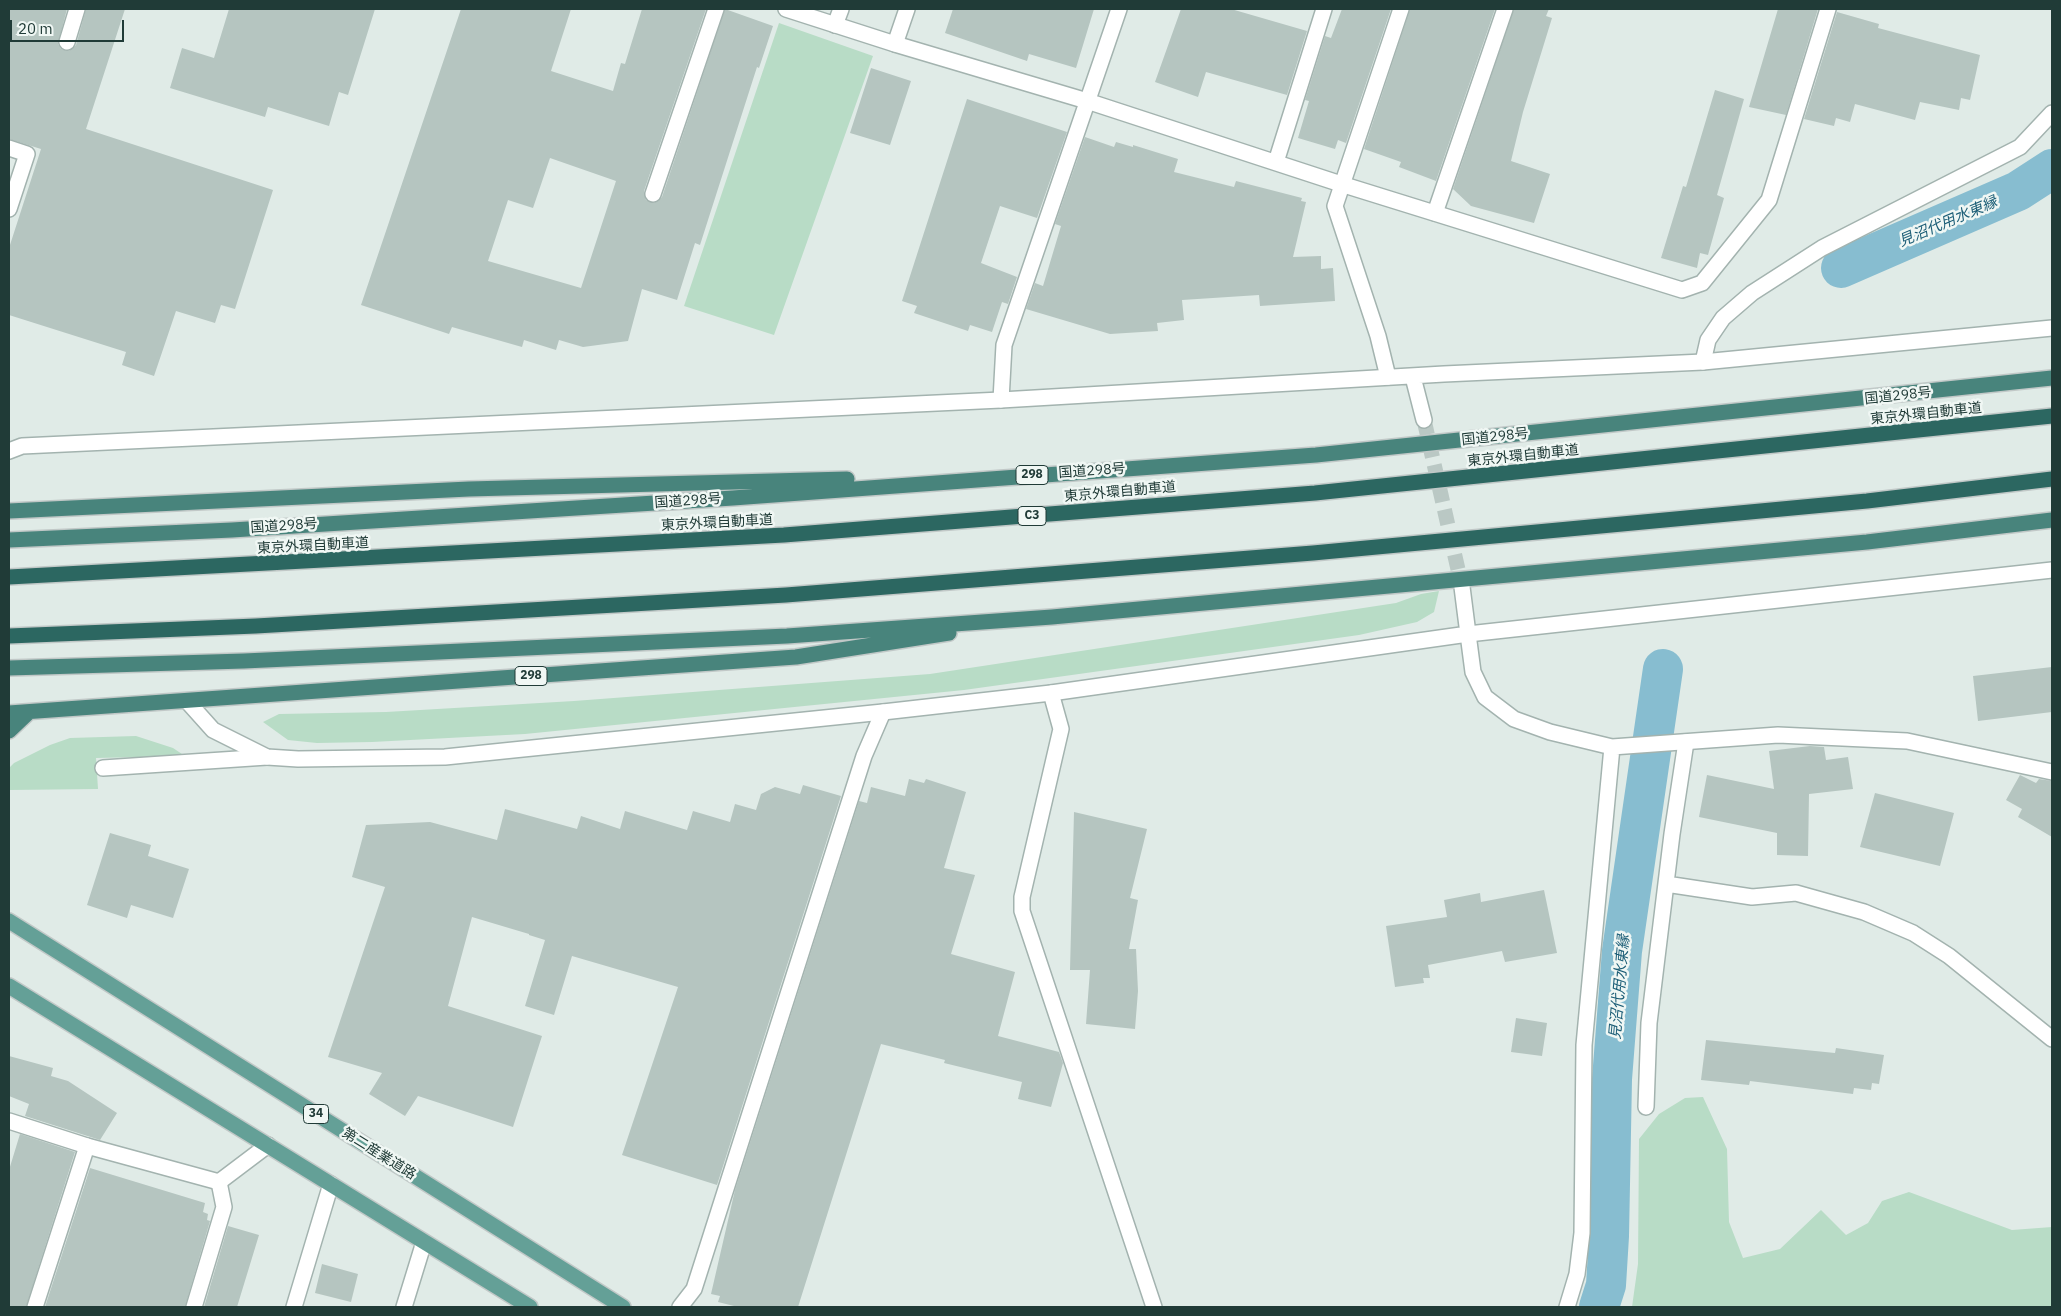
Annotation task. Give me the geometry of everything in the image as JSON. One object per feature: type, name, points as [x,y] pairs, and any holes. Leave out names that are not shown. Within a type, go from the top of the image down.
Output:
[{"type":"highway","name":"国道298号","points":[[9,540],[242,529],[733,498],[1037,474],[1316,455],[2052,378]]},
{"type":"highway","name":"東京外環自動車道","points":[[9,577],[794,534],[1315,493],[2052,416]]},
{"type":"highway","name":"298","points":[[9,511],[479,489],[1037,474]]},
{"type":"highway","points":[[9,636],[256,626],[786,595],[1313,553],[1857,502],[2052,479]]},
{"type":"highway","name":"298","points":[[9,668],[244,661],[767,636],[1052,617],[1867,542],[2052,520]]},
{"type":"highway","name":"298","points":[[9,713],[796,657],[1052,617]]},
{"type":"highway","points":[[9,730],[29,712]]},
{"type":"main road","name":"第二産業道路","points":[[9,921],[623,1307]]},
{"type":"main road","points":[[9,986],[530,1307]]},
{"type":"street","points":[[67,42],[77,9]]},
{"type":"street","points":[[653,194],[716,9]]},
{"type":"street","points":[[786,9],[836,26],[1087,101],[1341,184],[1682,290],[1702,284],[1769,200],[1828,9]]},
{"type":"street","points":[[836,26],[841,9]]},
{"type":"street","points":[[895,44],[907,9]]},
{"type":"street","points":[[1001,400],[1004,345],[1119,9]]},
{"type":"street","points":[[1276,162],[1324,9]]},
{"type":"street","points":[[1388,377],[1378,336],[1335,206],[1401,9]]},
{"type":"street","points":[[1435,213],[1505,9]]},
{"type":"street","points":[[1703,362],[1708,340],[1723,318],[1752,292],[1822,248],[2020,147],[2052,112]]},
{"type":"street","points":[[9,148],[27,154],[9,209]]},
{"type":"street","points":[[9,451],[22,446],[1001,400],[1388,377],[1703,362],[2052,328]]},
{"type":"street","points":[[1413,376],[1424,420]]},
{"type":"street","points":[[103,768],[267,757],[298,760],[445,757],[1051,693],[1468,634],[2052,570]]},
{"type":"street","points":[[1462,587],[1473,672],[1485,697],[1514,719],[1550,732],[1612,747],[1778,735],[1907,741],[2052,772]]},
{"type":"street","points":[[1051,693],[1061,729],[1022,897],[1022,911],[1154,1307]]},
{"type":"street","points":[[187,701],[213,730],[246,749],[267,757]]},
{"type":"street","points":[[680,1307],[694,1289],[864,756],[883,712]]},
{"type":"street","points":[[1646,1106],[1649,1023],[1686,742]]},
{"type":"street","points":[[1566,1307],[1577,1274],[1582,1233],[1584,1045],[1612,747]]},
{"type":"street","points":[[1666,884],[1752,897],[1796,892],[1864,912],[1913,933],[1949,956],[2052,1039]]},
{"type":"street","points":[[9,1121],[87,1146],[219,1182]]},
{"type":"street","points":[[219,1182],[268,1145]]},
{"type":"street","points":[[34,1307],[87,1146]]},
{"type":"street","points":[[194,1307],[224,1207],[219,1182]]},
{"type":"street","points":[[294,1307],[331,1184]]},
{"type":"street","points":[[404,1307],[424,1242]]},
{"type":"green space","points":[[779,23],[873,56],[774,335],[684,306]]},
{"type":"green space","points":[[1439,591],[1434,612],[1417,622],[1359,635],[964,690],[525,734],[372,742],[317,743],[288,740],[263,722],[279,714],[386,712],[574,701],[930,674],[1396,603],[1421,594]]},
{"type":"green space","points":[[136,736],[173,748],[185,756],[96,758],[98,789],[9,790],[9,768],[14,763],[50,745],[70,738]]},
{"type":"green space","points":[[1703,1097],[1727,1149],[1729,1222],[1743,1258],[1780,1249],[1821,1210],[1846,1235],[1868,1223],[1882,1201],[1909,1192],[2012,1230],[2052,1227],[2052,1307],[1632,1307],[1638,1264],[1639,1139],[1659,1114],[1685,1098]]},
{"type":"building","points":[[9,9],[67,9],[58,44],[61,49],[69,51],[76,45],[86,9],[125,9],[86,129],[273,190],[235,309],[221,305],[215,323],[176,311],[154,376],[122,365],[126,352],[9,315],[9,248],[41,149],[9,139]]},
{"type":"building","points":[[229,9],[375,9],[348,95],[339,92],[329,126],[268,107],[265,117],[170,88],[182,48],[214,58]]},
{"type":"building","points":[[461,9],[571,9],[551,71],[613,91],[621,63],[625,64],[642,9],[706,9],[644,191],[646,200],[654,203],[662,197],[725,9],[773,26],[759,68],[757,67],[700,245],[695,243],[677,300],[642,289],[628,341],[583,347],[559,340],[556,350],[524,340],[522,347],[452,327],[449,334],[361,305]],"holes":[[[550,158],[616,181],[581,288],[488,261],[508,200],[533,208]]]},
{"type":"building","points":[[953,9],[1094,9],[1076,68],[1029,54],[1027,61],[945,33]]},
{"type":"building","points":[[1181,9],[1231,9],[1307,31],[1287,95],[1206,72],[1198,97],[1155,82]]},
{"type":"building","points":[[1342,9],[1391,9],[1346,143],[1338,140],[1335,149],[1298,138],[1309,101],[1305,100],[1325,36],[1331,38]]},
{"type":"building","points":[[1410,9],[1495,9],[1436,181],[1399,167],[1401,162],[1364,149]]},
{"type":"building","points":[[1514,9],[1549,9],[1546,16],[1552,18],[1523,112],[1511,161],[1550,174],[1534,223],[1471,206],[1453,189]]},
{"type":"building","points":[[1778,9],[1818,9],[1786,115],[1749,107]]},
{"type":"building","points":[[1837,12],[1879,24],[1878,28],[1980,55],[1970,100],[1961,98],[1959,110],[1920,102],[1915,120],[1855,104],[1850,122],[1836,118],[1834,126],[1804,119]]},
{"type":"building","points":[[871,68],[911,81],[890,145],[850,133]]},
{"type":"building","points":[[1715,90],[1744,99],[1717,195],[1724,198],[1708,255],[1700,253],[1697,268],[1661,258],[1683,186],[1686,187]]},
{"type":"building","points":[[967,99],[1067,132],[1037,218],[1000,206],[981,263],[1017,277],[1008,304],[1002,302],[992,332],[970,325],[968,331],[914,313],[917,306],[902,301]]},
{"type":"building","points":[[1085,137],[1114,147],[1116,142],[1133,147],[1133,145],[1178,159],[1174,172],[1234,187],[1236,181],[1302,198],[1301,201],[1306,202],[1293,257],[1321,256],[1321,269],[1333,268],[1335,301],[1260,306],[1259,295],[1182,300],[1184,320],[1157,323],[1158,331],[1110,334],[1026,309],[1035,283],[1043,286],[1061,226],[1055,224]]},
{"type":"building","points":[[2052,667],[2052,712],[1978,721],[1973,676]]},
{"type":"building","points":[[1810,746],[1824,747],[1826,760],[1848,757],[1853,789],[1809,794],[1808,856],[1777,855],[1777,833],[1699,817],[1707,775],[1774,789],[1769,751]]},
{"type":"building","points":[[2020,775],[2036,783],[2039,779],[2052,781],[2052,837],[2018,817],[2022,809],[2006,800]]},
{"type":"building","points":[[909,779],[924,783],[926,779],[966,792],[944,868],[975,875],[951,954],[1015,972],[998,1036],[1059,1052],[1063,1063],[1051,1107],[1018,1099],[1022,1082],[944,1063],[945,1060],[881,1044],[798,1307],[738,1307],[718,1302],[720,1296],[711,1294],[735,1190],[859,801],[867,803],[871,787],[905,796]]},
{"type":"building","points":[[803,785],[841,796],[717,1185],[622,1155],[678,987],[572,956],[554,1015],[525,1006],[545,940],[529,934],[472,917],[448,1006],[542,1036],[513,1127],[418,1096],[405,1116],[369,1094],[382,1073],[328,1057],[385,887],[352,877],[366,825],[430,822],[497,840],[505,809],[577,829],[581,816],[620,829],[625,811],[687,830],[693,811],[730,822],[735,804],[756,810],[761,794],[775,787],[800,794]]},
{"type":"building","points":[[1875,793],[1954,813],[1940,866],[1860,847]]},
{"type":"building","points":[[1074,812],[1147,829],[1130,898],[1138,900],[1129,949],[1136,949],[1138,991],[1135,1029],[1086,1024],[1090,970],[1070,970]]},
{"type":"building","points":[[110,833],[151,845],[148,856],[189,869],[173,918],[131,905],[127,918],[87,905]]},
{"type":"building","points":[[1544,890],[1557,953],[1505,962],[1502,951],[1428,965],[1430,978],[1423,978],[1424,983],[1395,987],[1386,926],[1447,917],[1444,900],[1480,893],[1481,902]]},
{"type":"building","points":[[1516,1018],[1547,1023],[1542,1056],[1511,1052]]},
{"type":"building","points":[[1706,1040],[1835,1053],[1836,1048],[1884,1055],[1879,1084],[1872,1083],[1871,1090],[1854,1088],[1853,1094],[1750,1081],[1749,1085],[1701,1080]]},
{"type":"building","points":[[9,1056],[53,1068],[51,1076],[68,1081],[117,1113],[100,1140],[25,1116],[29,1104],[9,1096]]},
{"type":"building","points":[[20,1134],[75,1152],[26,1307],[9,1307],[9,1170]]},
{"type":"building","points":[[90,1168],[205,1203],[203,1212],[208,1214],[207,1220],[210,1221],[185,1307],[45,1307]]},
{"type":"building","points":[[228,1226],[259,1235],[237,1307],[204,1307]]},
{"type":"building","points":[[322,1264],[358,1274],[351,1302],[315,1293]]},
{"type":"waterway","name":"見沼代用水東縁","points":[[1841,268],[2018,191],[2052,169]]},
{"type":"waterway","name":"見沼代用水東縁","points":[[1599,1307],[1606,1285],[1609,1236],[1612,1079],[1622,951],[1663,669]]},
{"type":"tunnel","points":[[1424,420],[1462,587]]}]
